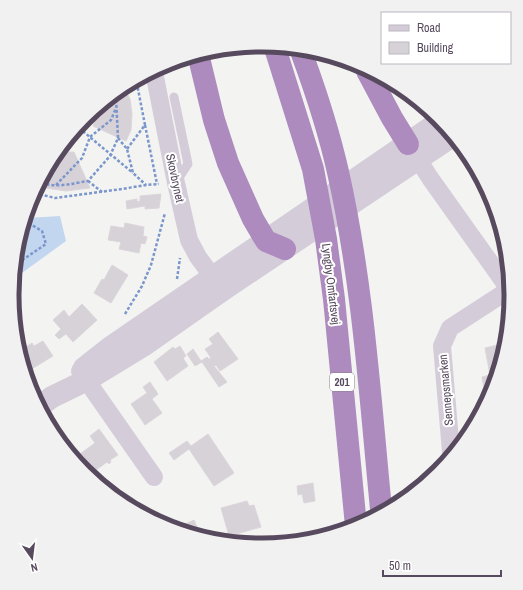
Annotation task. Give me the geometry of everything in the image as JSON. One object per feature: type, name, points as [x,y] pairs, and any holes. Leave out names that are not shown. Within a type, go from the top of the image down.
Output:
[{"type":"highway","name":"Lyngby Omfartsvej","points":[[277,53],[313,169],[317,187],[334,299],[355,518]]},
{"type":"highway","name":"Lyngby Omfartsvej","points":[[303,56],[315,92],[338,172],[348,224],[359,296],[381,506]]},
{"type":"highway","points":[[200,61],[214,120],[228,163],[253,219],[282,241]]},
{"type":"highway","points":[[371,79],[392,118],[413,152]]},
{"type":"street","name":"Skovbrynet","points":[[155,77],[177,190],[189,240],[198,257],[218,283]]},
{"type":"street","points":[[413,152],[435,126]]},
{"type":"street","points":[[47,401],[84,376],[146,344],[218,283],[413,152],[447,138]]},
{"type":"street","name":"Sennepsmarken","points":[[413,152],[500,265]]},
{"type":"street","points":[[84,376],[112,346],[185,296],[218,283]]},
{"type":"street","name":"Sennepsmarken","points":[[451,447],[442,346],[450,328],[504,292]]},
{"type":"street","points":[[84,376],[154,477]]},
{"type":"lane","points":[[174,97],[188,164],[177,190]]},
{"type":"path","points":[[137,87],[157,184]]},
{"type":"path","points":[[88,182],[110,156],[118,138],[116,101]]},
{"type":"path","points":[[56,185],[82,158],[90,137],[112,120],[117,108]]},
{"type":"path","points":[[127,149],[145,125]]},
{"type":"path","points":[[83,131],[110,156],[146,185]]},
{"type":"path","points":[[118,138],[127,149],[133,173]]},
{"type":"path","points":[[46,184],[56,185],[88,182],[102,192]]},
{"type":"path","points":[[41,194],[55,198],[157,184],[177,190],[167,206],[151,265],[142,286],[123,317]]},
{"type":"path","points":[[21,261],[46,244],[42,231],[30,224]]},
{"type":"path","points":[[185,296],[177,282],[177,277],[181,253],[189,240]]},
{"type":"shaded area","points":[[60,216],[66,241],[20,274],[27,232],[32,218]]},
{"type":"building","points":[[127,93],[130,99],[132,114],[131,130],[126,141],[93,126],[96,119]]},
{"type":"building","points":[[66,152],[74,152],[90,188],[66,191],[44,188]]},
{"type":"building","points":[[462,159],[474,179],[461,160]]},
{"type":"building","points":[[161,194],[159,208],[145,209],[145,206],[127,209],[126,201],[137,199],[137,202],[140,201],[140,196]]},
{"type":"building","points":[[125,223],[144,227],[143,236],[147,237],[145,244],[141,243],[139,253],[119,249],[121,242],[108,240],[111,226],[124,228]]},
{"type":"building","points":[[112,265],[128,275],[111,303],[94,293],[102,279],[104,280]]},
{"type":"building","points":[[82,304],[97,320],[73,342],[66,334],[59,339],[55,335],[61,329],[53,320],[64,310],[69,317]]},
{"type":"building","points":[[218,332],[238,359],[220,371],[216,365],[214,366],[227,382],[219,387],[202,362],[195,366],[187,354],[193,349],[201,361],[207,357],[209,359],[211,358],[205,349],[213,344],[209,339]]},
{"type":"building","points":[[43,341],[53,356],[31,369],[25,348],[32,343],[34,346]]},
{"type":"building","points":[[499,345],[496,358],[485,391],[482,377],[490,375],[485,348]]},
{"type":"building","points":[[180,346],[186,356],[183,358],[188,366],[167,381],[154,362],[173,347],[175,349]]},
{"type":"building","points":[[150,382],[158,394],[152,399],[162,413],[145,425],[131,404],[147,393],[143,387]]},
{"type":"building","points":[[99,429],[118,455],[110,460],[111,462],[109,464],[107,462],[95,471],[82,458],[80,454],[95,443],[90,436]]},
{"type":"building","points":[[208,434],[234,473],[214,486],[189,449],[174,460],[169,453],[187,441],[191,446]]},
{"type":"building","points":[[313,483],[315,501],[304,503],[302,494],[298,495],[297,486]]},
{"type":"building","points":[[247,501],[249,506],[254,505],[261,527],[229,535],[221,508]]},
{"type":"building","points":[[194,520],[198,529],[184,525]]}]
